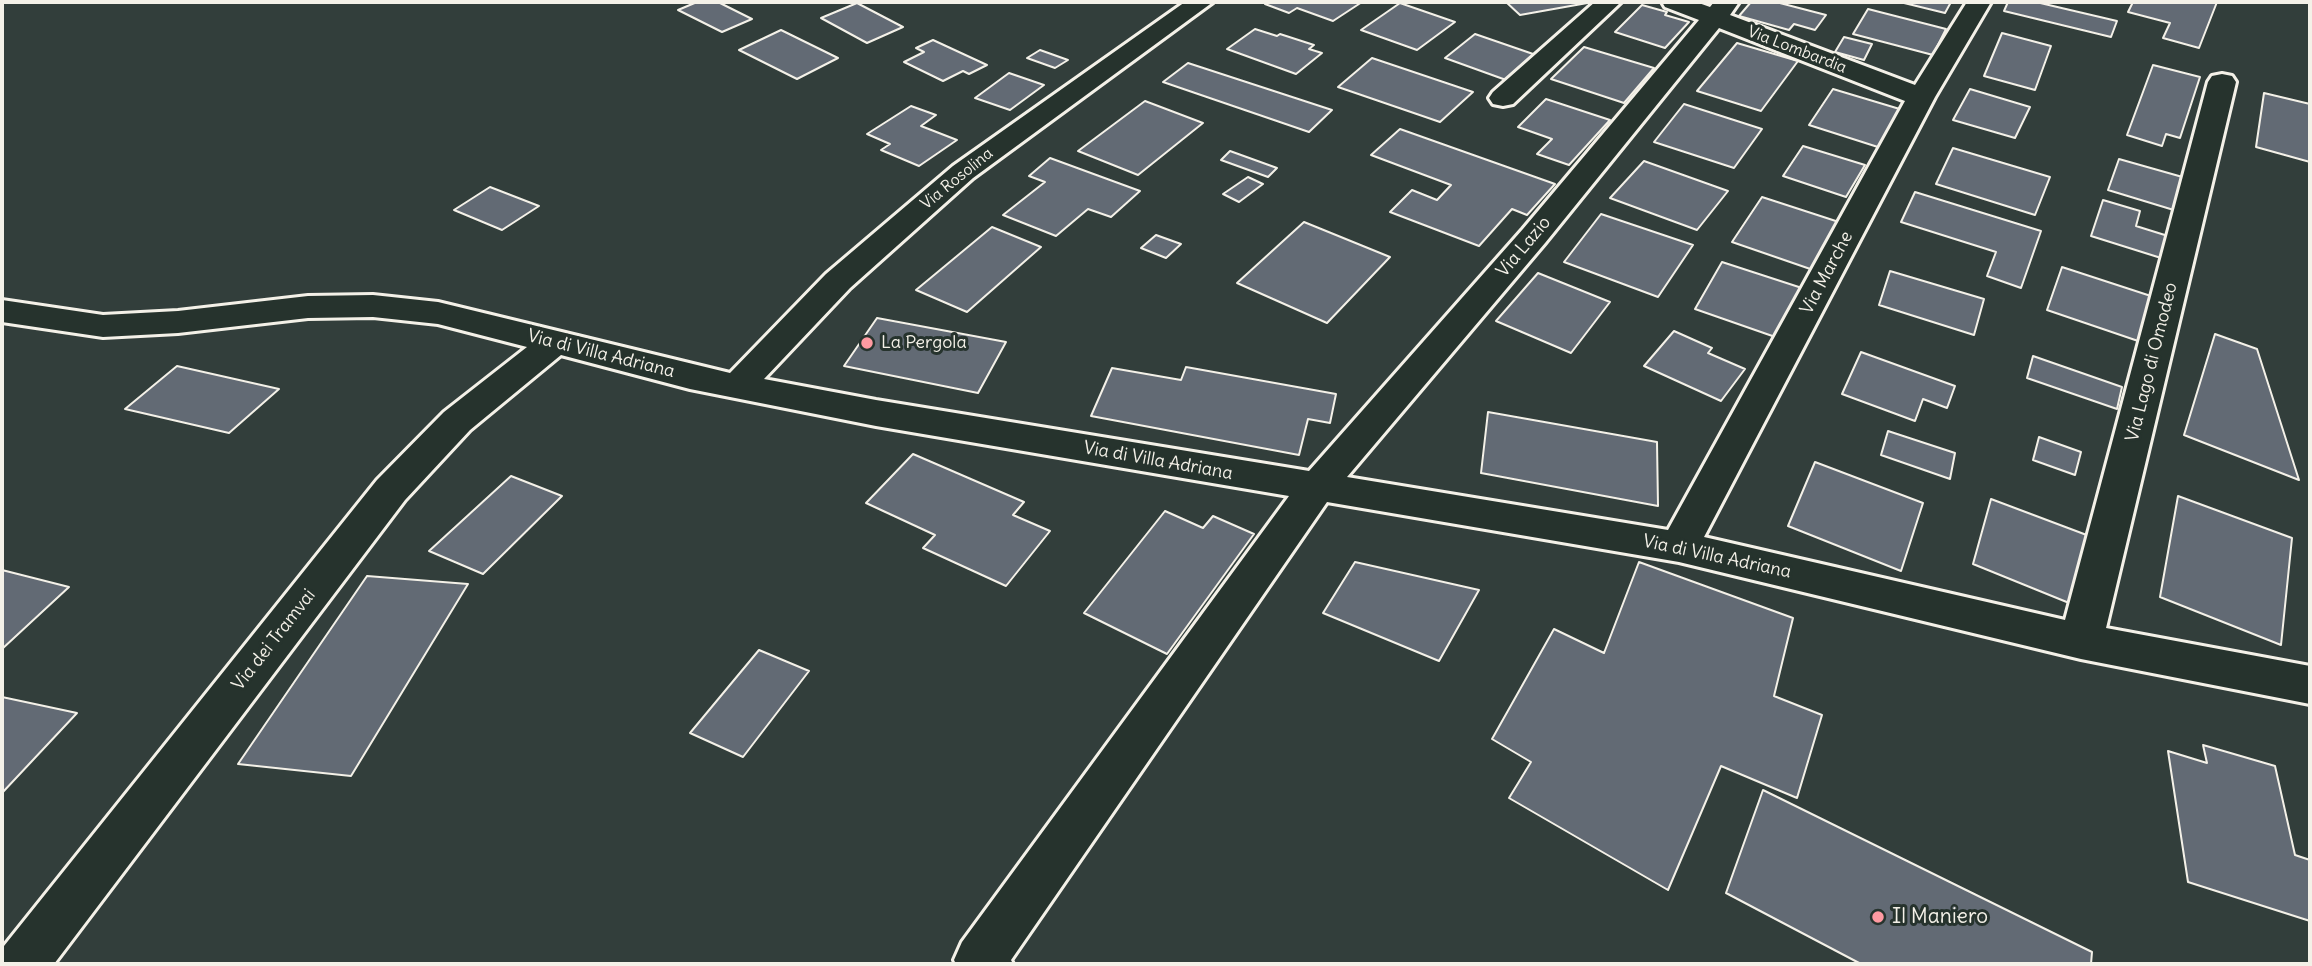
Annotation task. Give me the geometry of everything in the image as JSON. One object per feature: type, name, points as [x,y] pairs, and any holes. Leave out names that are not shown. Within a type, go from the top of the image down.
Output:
[{"type":"street","name":"Via Rosolina","points":[[738,386],[838,281],[963,172],[1201,2]]},
{"type":"street","points":[[1503,97],[1609,2]]},
{"type":"street","name":"Via Lombardia","points":[[1674,2],[1721,10],[1921,97]]},
{"type":"street","name":"Via Marche","points":[[1679,547],[1921,97],[1979,2]]},
{"type":"street","name":"Via Lazio","points":[[984,962],[1316,488],[1534,236],[1721,10]]},
{"type":"street","name":"Via Lago di Omodeo","points":[[2081,641],[2222,82]]},
{"type":"street","name":"Via di Villa Adriana","points":[[2,311],[77,324],[118,326],[308,307],[373,306],[438,313],[738,386],[890,416],[1679,547],[2081,641],[2310,685]]},
{"type":"street","name":"Via dei Tramvai","points":[[22,964],[396,484],[467,412],[554,343]]},
{"type":"building","points":[[697,2],[718,2],[752,19],[722,32],[678,10]]},
{"type":"building","points":[[1362,2],[1333,21],[1297,8],[1289,13],[1265,4]]},
{"type":"building","points":[[1506,2],[1593,2],[1520,15]]},
{"type":"building","points":[[1751,2],[1776,2],[1826,15],[1815,30],[1794,24],[1789,30],[1739,16]]},
{"type":"building","points":[[1900,2],[1951,2],[1945,13]]},
{"type":"building","points":[[2008,2],[2036,2],[2117,21],[2111,37],[2004,11]]},
{"type":"building","points":[[2133,2],[2217,2],[2199,48],[2163,38],[2170,23],[2128,12]]},
{"type":"building","points":[[857,3],[903,27],[867,43],[821,18]]},
{"type":"building","points":[[1400,3],[1455,22],[1417,50],[1361,30]]},
{"type":"building","points":[[1642,5],[1689,22],[1665,48],[1615,32]]},
{"type":"building","points":[[1868,9],[1946,29],[1933,55],[1853,34]]},
{"type":"building","points":[[1255,29],[1314,45],[1309,49],[1322,53],[1296,74],[1227,49]]},
{"type":"building","points":[[781,30],[838,58],[797,79],[739,50]]},
{"type":"building","points":[[2002,33],[2051,46],[2035,90],[1984,76]]},
{"type":"building","points":[[1475,34],[1536,55],[1506,80],[1445,58]]},
{"type":"building","points":[[1844,37],[1872,44],[1864,60],[1835,52]]},
{"type":"building","points":[[933,40],[987,65],[969,74],[963,71],[943,81],[904,62],[924,52],[916,48]]},
{"type":"building","points":[[1737,43],[1798,61],[1761,111],[1697,91]]},
{"type":"building","points":[[1584,47],[1654,68],[1624,103],[1551,79]]},
{"type":"building","points":[[1040,50],[1068,60],[1055,68],[1027,58]]},
{"type":"building","points":[[1372,58],[1473,92],[1440,122],[1338,87]]},
{"type":"building","points":[[1188,63],[1332,110],[1309,132],[1163,82]]},
{"type":"building","points":[[2153,65],[2200,77],[2180,138],[2166,134],[2162,146],[2127,135]]},
{"type":"building","points":[[1009,73],[1044,85],[1010,110],[975,98]]},
{"type":"building","points":[[1833,89],[1903,110],[1881,148],[1809,125]]},
{"type":"building","points":[[1970,89],[2030,107],[2015,138],[1953,120]]},
{"type":"building","points":[[2264,93],[2310,104],[2310,162],[2256,147]]},
{"type":"building","points":[[1546,99],[1610,120],[1569,165],[1537,154],[1552,139],[1518,127]]},
{"type":"building","points":[[1145,101],[1203,123],[1138,175],[1078,151]]},
{"type":"building","points":[[1684,104],[1762,129],[1734,168],[1654,142]]},
{"type":"building","points":[[911,106],[936,115],[921,126],[957,140],[919,166],[881,150],[890,144],[867,134]]},
{"type":"building","points":[[1400,129],[1555,184],[1527,215],[1512,209],[1479,246],[1390,212],[1412,190],[1437,200],[1451,185],[1371,155]]},
{"type":"building","points":[[1803,146],[1865,165],[1846,197],[1783,176]]},
{"type":"building","points":[[1953,148],[2050,177],[2035,215],[1936,184]]},
{"type":"building","points":[[1230,151],[1277,168],[1268,177],[1221,160]]},
{"type":"building","points":[[1050,158],[1140,191],[1111,217],[1088,209],[1056,236],[1003,215],[1045,182],[1029,176]]},
{"type":"building","points":[[2119,159],[2186,178],[2177,211],[2108,190]]},
{"type":"building","points":[[1644,161],[1728,191],[1697,230],[1610,198]]},
{"type":"building","points":[[1248,177],[1263,184],[1239,202],[1223,194]]},
{"type":"building","points":[[490,187],[539,206],[502,230],[454,210]]},
{"type":"building","points":[[1915,192],[2041,231],[2021,288],[1987,276],[1996,252],[1901,222]]},
{"type":"building","points":[[1762,197],[1845,224],[1819,272],[1732,242]]},
{"type":"building","points":[[2103,200],[2140,211],[2136,226],[2168,236],[2161,258],[2091,236]]},
{"type":"building","points":[[1601,214],[1693,245],[1658,297],[1564,262]]},
{"type":"building","points":[[1304,222],[1390,257],[1327,323],[1237,283]]},
{"type":"building","points":[[992,227],[1041,247],[967,312],[916,290]]},
{"type":"building","points":[[1156,235],[1181,244],[1166,258],[1141,248]]},
{"type":"building","points":[[1722,262],[1805,289],[1781,339],[1695,309]]},
{"type":"building","points":[[2062,267],[2157,298],[2144,343],[2047,310]]},
{"type":"building","points":[[1890,271],[1984,299],[1974,335],[1879,305]]},
{"type":"building","points":[[1538,273],[1610,302],[1571,353],[1496,321]]},
{"type":"building","points":[[877,318],[1006,342],[978,393],[844,366]]},
{"type":"building","points":[[1674,331],[1712,348],[1708,353],[1745,369],[1721,401],[1644,366]]},
{"type":"building","points":[[2215,334],[2257,349],[2299,480],[2184,435]]},
{"type":"building","points":[[1861,352],[1955,386],[1947,408],[1923,399],[1915,421],[1842,394]]},
{"type":"building","points":[[2033,356],[2122,387],[2117,409],[2027,378]]},
{"type":"building","points":[[177,366],[279,389],[229,433],[125,409]]},
{"type":"building","points":[[1186,367],[1336,394],[1330,423],[1308,419],[1299,455],[1091,416],[1112,368],[1181,380]]},
{"type":"building","points":[[1488,412],[1657,442],[1658,506],[1481,473]]},
{"type":"building","points":[[1888,431],[1955,453],[1950,479],[1881,455]]},
{"type":"building","points":[[2039,437],[2081,452],[2075,475],[2033,460]]},
{"type":"building","points":[[913,454],[1024,502],[1013,515],[1050,531],[1006,586],[923,548],[935,535],[866,503]]},
{"type":"building","points":[[1815,462],[1923,503],[1901,571],[1788,526]]},
{"type":"building","points":[[511,476],[562,496],[483,574],[429,551]]},
{"type":"building","points":[[2178,496],[2292,538],[2281,645],[2160,597]]},
{"type":"building","points":[[1991,499],[2092,537],[2079,607],[1973,564]]},
{"type":"building","points":[[1165,511],[1203,528],[1213,516],[1254,534],[1167,654],[1084,613]]},
{"type":"building","points":[[1355,562],[1479,590],[1439,661],[1323,613]]},
{"type":"building","points":[[1639,562],[1793,618],[1774,696],[1822,715],[1797,798],[1721,766],[1668,890],[1509,798],[1531,762],[1492,739],[1554,629],[1604,653]]},
{"type":"building","points":[[2,570],[69,587],[2,649]]},
{"type":"building","points":[[367,576],[468,584],[351,776],[238,764]]},
{"type":"building","points":[[759,650],[809,671],[743,757],[690,733]]},
{"type":"building","points":[[2,697],[77,713],[2,793]]},
{"type":"building","points":[[2203,745],[2275,766],[2295,855],[2310,860],[2310,921],[2188,882],[2168,751],[2207,763]]},
{"type":"building","points":[[1763,790],[2092,952],[2091,964],[1861,964],[1726,893]]},
{"type":"place","name":"La Pergola","points":[[867,343]]},
{"type":"place","name":"Il Maniero","points":[[1878,917]]}]
